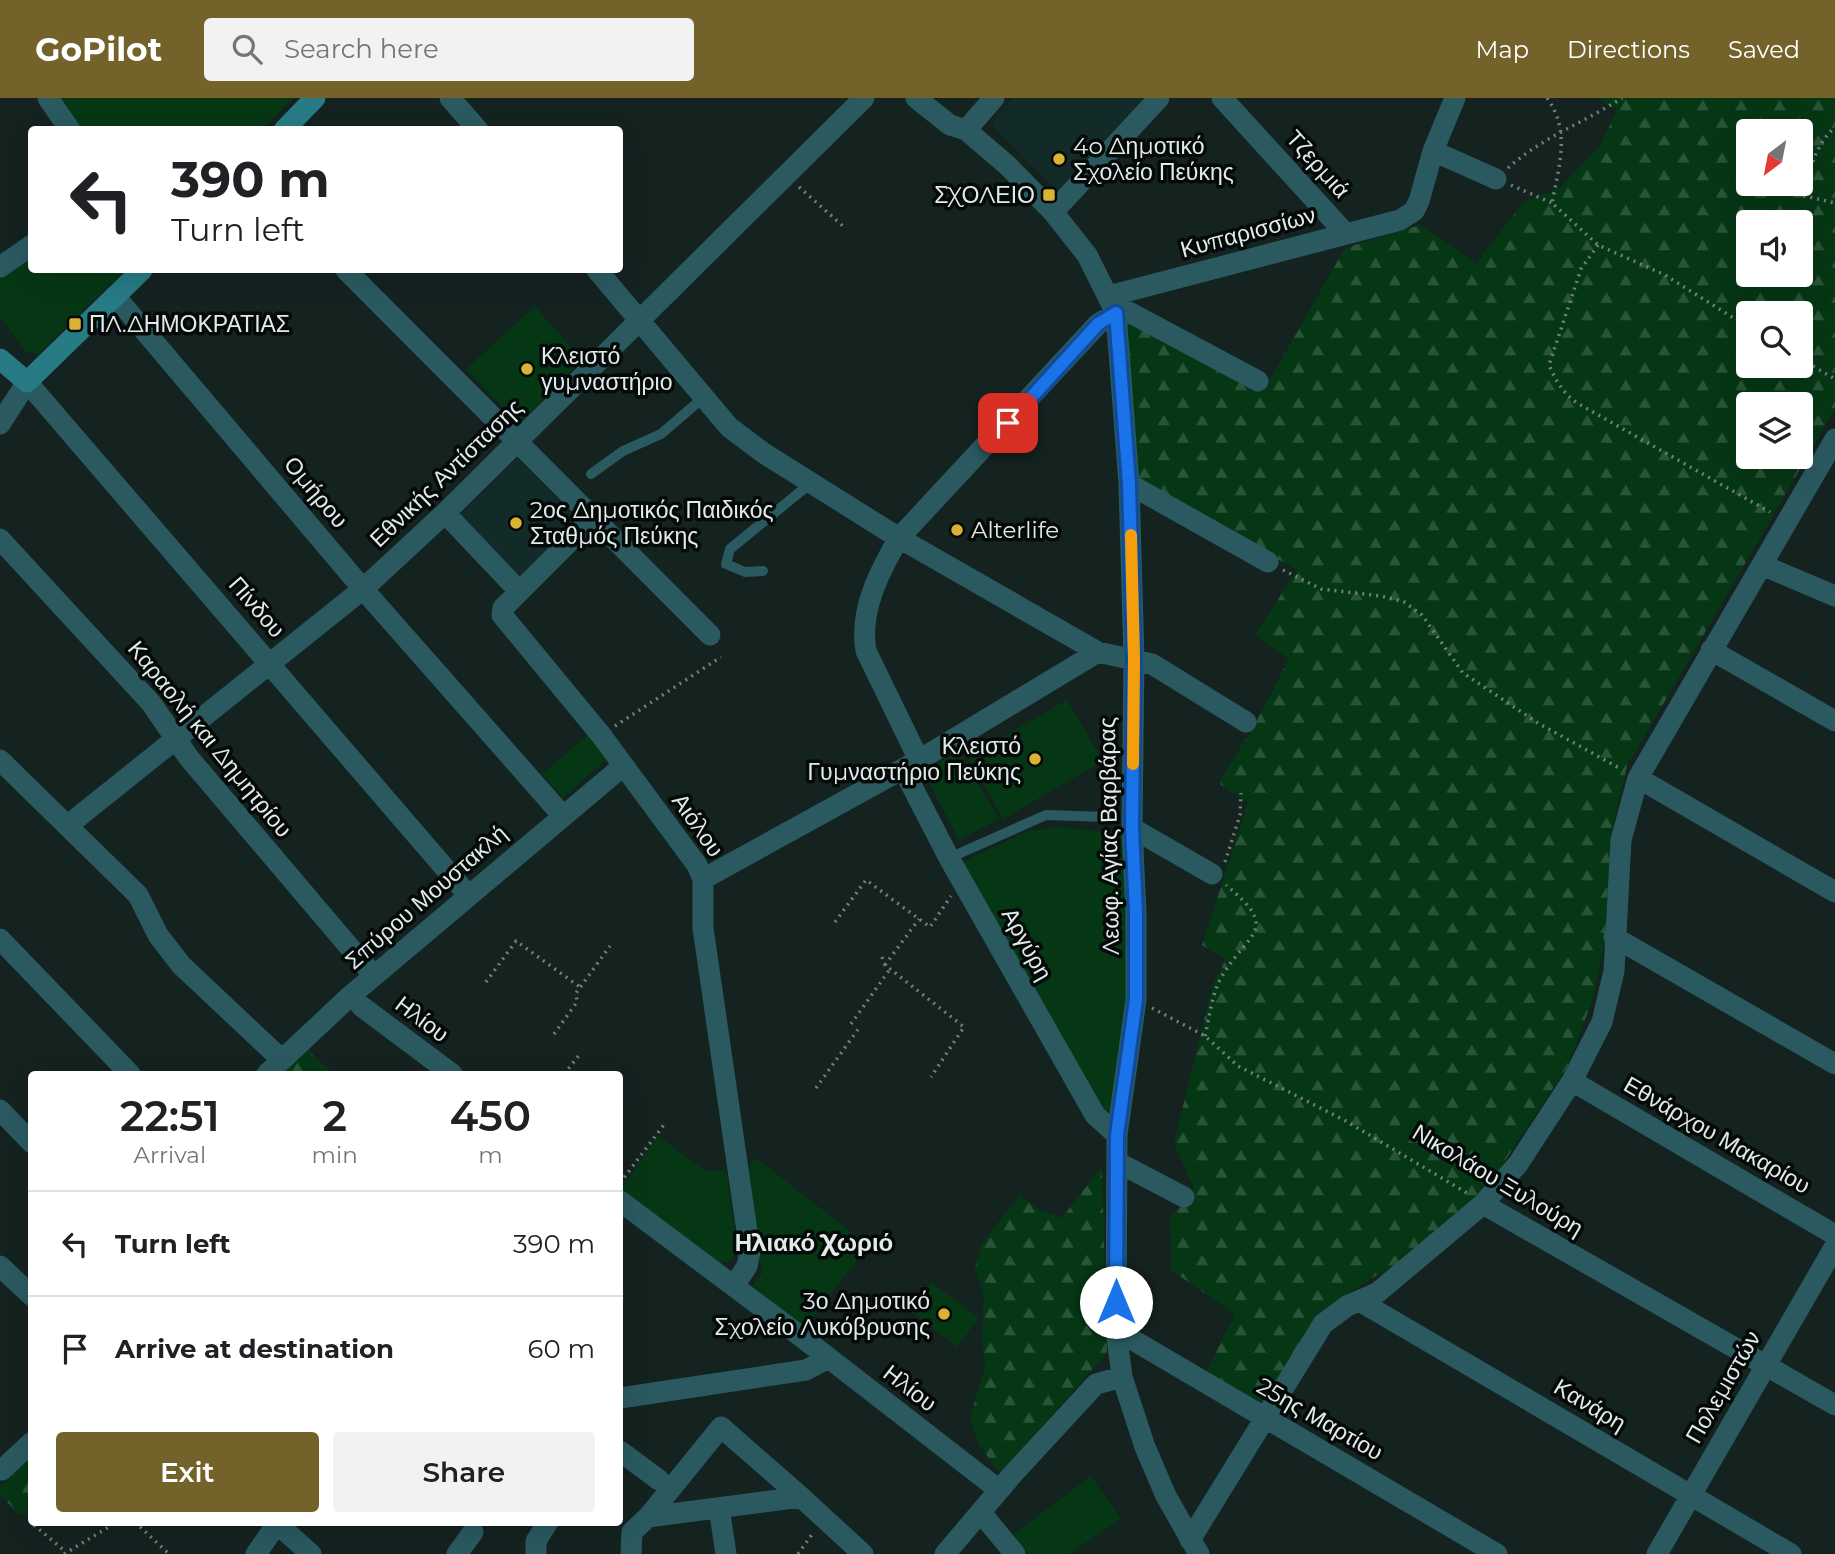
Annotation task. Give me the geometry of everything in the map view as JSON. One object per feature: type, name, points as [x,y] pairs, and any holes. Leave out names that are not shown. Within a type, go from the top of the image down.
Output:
[{"type":"street","points":[[48,98],[66,126]]},
{"type":"street","points":[[289,126],[315,98]]},
{"type":"street","points":[[450,98],[474,126]]},
{"type":"street","name":"Εθνικής Αντίστασης","points":[[67,826],[363,589],[519,441],[864,98]]},
{"type":"street","points":[[916,98],[950,125],[966,130],[1007,165],[1053,212],[1087,255],[1113,304],[1258,381]]},
{"type":"street","points":[[966,130],[995,98]]},
{"type":"street","points":[[1053,212],[1159,98]]},
{"type":"street","name":"Τζερμιά","points":[[1222,98],[1346,234]]},
{"type":"street","points":[[1455,98],[1433,151],[1496,179]]},
{"type":"street","name":"Κυπαρισσίων","points":[[1113,304],[1400,220],[1414,211],[1419,201],[1433,151]]},
{"type":"street","points":[[0,267],[28,248]]},
{"type":"street","points":[[0,424],[27,382],[139,273]]},
{"type":"street","points":[[349,273],[710,635]]},
{"type":"street","points":[[600,273],[729,427],[899,538],[1098,652],[1152,664],[1246,722]]},
{"type":"street","name":"Ομήρου","points":[[115,296],[363,589],[562,816]]},
{"type":"street","name":"Λεωφ. Αγίας Βαρβάρας","points":[[1113,304],[1129,484],[1134,659],[1132,828],[1136,913],[1136,1000],[1117,1135],[1116,1330],[1122,1377],[1145,1447],[1166,1496],[1195,1547]]},
{"type":"street","name":"Αργύρη","points":[[1113,304],[1098,324],[899,538],[880,570],[863,634],[866,651],[950,858],[1095,1115],[1117,1135]]},
{"type":"street","name":"Πίνδου","points":[[0,359],[27,382],[468,895]]},
{"type":"street","points":[[1195,1547],[1266,1418],[1323,1324],[1347,1306],[1377,1293],[1483,1204],[1518,1164],[1572,1082],[1601,1022],[1614,971],[1621,840],[1638,778],[1835,439]]},
{"type":"street","points":[[1129,484],[1268,562]]},
{"type":"street","points":[[445,513],[519,591]]},
{"type":"street","name":"Αιόλου","points":[[594,517],[503,608],[502,615],[601,735],[697,865],[703,879],[703,928],[750,1252],[747,1266],[734,1286]]},
{"type":"street","name":"Καραολή και Δημητρίου","points":[[0,539],[151,703],[177,736],[189,758],[374,976]]},
{"type":"street","points":[[1762,565],[1835,596]]},
{"type":"street","points":[[1711,650],[1835,721]]},
{"type":"street","points":[[703,879],[911,765],[1098,652]]},
{"type":"street","points":[[0,760],[138,895],[158,935],[181,965],[274,1067]]},
{"type":"street","name":"Σπύρου Μουστακλή","points":[[274,1067],[468,895],[624,766]]},
{"type":"street","points":[[1638,778],[1835,892]]},
{"type":"street","points":[[1132,828],[1213,874]]},
{"type":"street","points":[[1614,937],[1835,1064]]},
{"type":"street","points":[[0,939],[127,1071]]},
{"type":"street","name":"Ηλίου","points":[[361,1006],[448,1071]]},
{"type":"street","name":"Εθνάρχου Μακαρίου","points":[[1572,1082],[1835,1235]]},
{"type":"street","points":[[0,1110],[28,1139]]},
{"type":"street","points":[[1117,1162],[1184,1197]]},
{"type":"street","name":"Ηλίου","points":[[623,1203],[999,1490]]},
{"type":"street","name":"Νικολάου Ξυλούρη","points":[[1483,1204],[1835,1405]]},
{"type":"street","name":"Πολεμιστών","points":[[1657,1554],[1835,1246]]},
{"type":"street","points":[[0,1266],[28,1292]]},
{"type":"street","name":"Κανάρη","points":[[1361,1302],[1791,1554]]},
{"type":"street","name":"25ης Μαρτίου","points":[[1116,1330],[1497,1554]]},
{"type":"street","points":[[623,1398],[806,1370],[829,1358]]},
{"type":"street","points":[[952,1551],[999,1490],[1096,1384],[1122,1377]]},
{"type":"street","points":[[631,1554],[632,1517],[721,1427],[863,1554]]},
{"type":"street","points":[[2,1470],[28,1447]]},
{"type":"street","points":[[623,1453],[659,1480]]},
{"type":"street","points":[[632,1517],[801,1497]]},
{"type":"street","points":[[719,1508],[726,1554]]},
{"type":"street","points":[[982,1514],[1015,1554]]},
{"type":"street","points":[[256,1554],[286,1526],[311,1554]]},
{"type":"street","points":[[536,1554],[536,1541],[545,1526]]},
{"type":"street","points":[[457,1554],[473,1532]]},
{"type":"lane","points":[[591,474],[623,452],[660,434],[704,397]]},
{"type":"lane","points":[[763,571],[733,568],[726,564],[730,549],[811,483]]},
{"type":"lane","points":[[950,858],[1021,823],[1046,815],[1107,817]]},
{"type":"path","points":[[1547,98],[1558,113],[1563,134],[1552,203]]},
{"type":"path","points":[[1622,98],[1563,134],[1537,146],[1496,179],[1552,203],[1598,246],[1665,275],[1736,319]]},
{"type":"path","points":[[1813,165],[1823,139],[1835,127]]},
{"type":"path","points":[[786,175],[844,227]]},
{"type":"path","points":[[1805,196],[1835,204]]},
{"type":"path","points":[[1598,246],[1581,269],[1549,365],[1566,395],[1786,522]]},
{"type":"path","points":[[1813,366],[1835,379]]},
{"type":"path","points":[[1268,562],[1321,589],[1381,596],[1404,602],[1427,622],[1464,673],[1538,723],[1638,778]]},
{"type":"path","points":[[601,735],[721,657]]},
{"type":"path","points":[[1205,1036],[1217,985],[1256,932],[1256,920],[1248,906],[1213,874],[1227,860],[1240,815],[1241,793]]},
{"type":"path","points":[[835,922],[866,880],[930,927],[962,881]]},
{"type":"path","points":[[885,965],[919,919]]},
{"type":"path","points":[[486,982],[516,941],[580,987]]},
{"type":"path","points":[[554,1034],[577,1002],[576,993],[610,946]]},
{"type":"path","points":[[882,957],[885,965],[964,1027],[931,1077]]},
{"type":"path","points":[[851,1024],[891,969]]},
{"type":"path","name":"Νικολάου Ξυλούρη","points":[[1136,1000],[1205,1036],[1237,1066],[1344,1120],[1483,1204]]},
{"type":"path","points":[[816,1088],[859,1028]]},
{"type":"path","points":[[566,1071],[580,1054]]},
{"type":"path","points":[[623,1179],[666,1122]]},
{"type":"path","points":[[798,1554],[823,1517]]},
{"type":"path","points":[[35,1526],[65,1553],[110,1526]]},
{"type":"path","points":[[139,1526],[169,1554]]},
{"type":"shaded area","name":"4o Δημοτικό Σχολείο Πεύκης","points":[[1013,98],[1148,98],[1061,194],[991,124]]},
{"type":"shaded area","name":"2ος Δημοτικός Παιδικός Σταθμός Πεύκης","points":[[517,458],[571,512],[571,527],[516,582],[457,518]]},
{"type":"green space","points":[[60,98],[293,98],[266,126],[79,126]]},
{"type":"green space","points":[[1597,98],[1835,98],[1835,409],[1813,447],[1813,392],[1736,392],[1736,469],[1800,469],[1627,766],[1611,835],[1605,941],[1592,1001],[1567,1067],[1485,1191],[1414,1253],[1354,1289],[1317,1317],[1263,1412],[1205,1375],[1235,1314],[1171,1270],[1170,1218],[1194,1189],[1174,1143],[1213,984],[1226,959],[1202,945],[1248,803],[1218,783],[1254,726],[1289,659],[1255,635],[1297,570],[1138,480],[1126,317],[1263,392],[1345,248],[1420,225],[1476,263],[1524,202],[1561,187],[1601,144],[1617,110]]},
{"type":"green space","points":[[28,254],[28,273],[122,273],[38,354],[26,352],[0,317],[0,275]]},
{"type":"green space","name":"Κλειστό γυμναστήριο","points":[[535,306],[582,360],[519,424],[466,369]]},
{"type":"green space","name":"Κλειστό Γυμναστήριο Πεύκης","points":[[1067,700],[1103,761],[1003,819],[968,757]]},
{"type":"green space","points":[[590,733],[608,758],[563,798],[542,774]]},
{"type":"green space","points":[[959,751],[999,819],[959,840],[923,771]]},
{"type":"green space","points":[[1058,827],[1123,834],[1131,999],[1111,1110],[1106,1112],[1097,1108],[963,862],[1027,831]]},
{"type":"green space","points":[[306,1048],[330,1071],[282,1071]]},
{"type":"green space","points":[[658,1136],[706,1171],[726,1170],[736,1253],[730,1262],[715,1262],[623,1192],[623,1186]]},
{"type":"green space","points":[[759,1160],[866,1244],[866,1249],[805,1327],[751,1288],[762,1273],[748,1170],[752,1161]]},
{"type":"green space","points":[[1102,1166],[1107,1353],[999,1472],[979,1445],[970,1418],[985,1367],[982,1335],[984,1295],[975,1267],[982,1243],[1020,1195],[1037,1209],[1062,1218]]},
{"type":"green space","name":"3ο Δημοτικό Σχολείο Λυκόβρυσης","points":[[931,1282],[979,1318],[957,1347],[909,1310]]},
{"type":"green space","points":[[28,1461],[28,1513],[19,1514],[0,1495],[0,1487]]},
{"type":"green space","points":[[1091,1476],[1121,1519],[1069,1554],[1028,1554],[1012,1535]]},
{"type":"slow traffic","points":[[1131,535],[1133,764]]},
{"type":"place","name":"4o Δημοτικό Σχολείο Πεύκης","points":[[1059,159]]},
{"type":"place","name":"ΣΧΟΛΕΙΟ","points":[[1049,195]]},
{"type":"place","name":"ΠΛ.ΔΗΜΟΚΡΑΤΙΑΣ","points":[[75,324]]},
{"type":"place","name":"Κλειστό γυμναστήριο","points":[[527,369]]},
{"type":"place","name":"2ος Δημοτικός Παιδικός Σταθμός Πεύκης","points":[[516,523]]},
{"type":"place","name":"Alterlife","points":[[957,530]]},
{"type":"place","name":"Κλειστό Γυμναστήριο Πεύκης","points":[[1035,759]]},
{"type":"place","name":"3ο Δημοτικό Σχολείο Λυκόβρυσης","points":[[944,1314]]},
{"type":"district","name":"Ηλιακό Χωριό","points":[[814,1243]]},
{"type":"route","points":[[1008,423],[1098,324],[1116,313],[1129,484],[1134,659],[1132,828],[1136,1000],[1117,1135],[1116,1302]]}]
